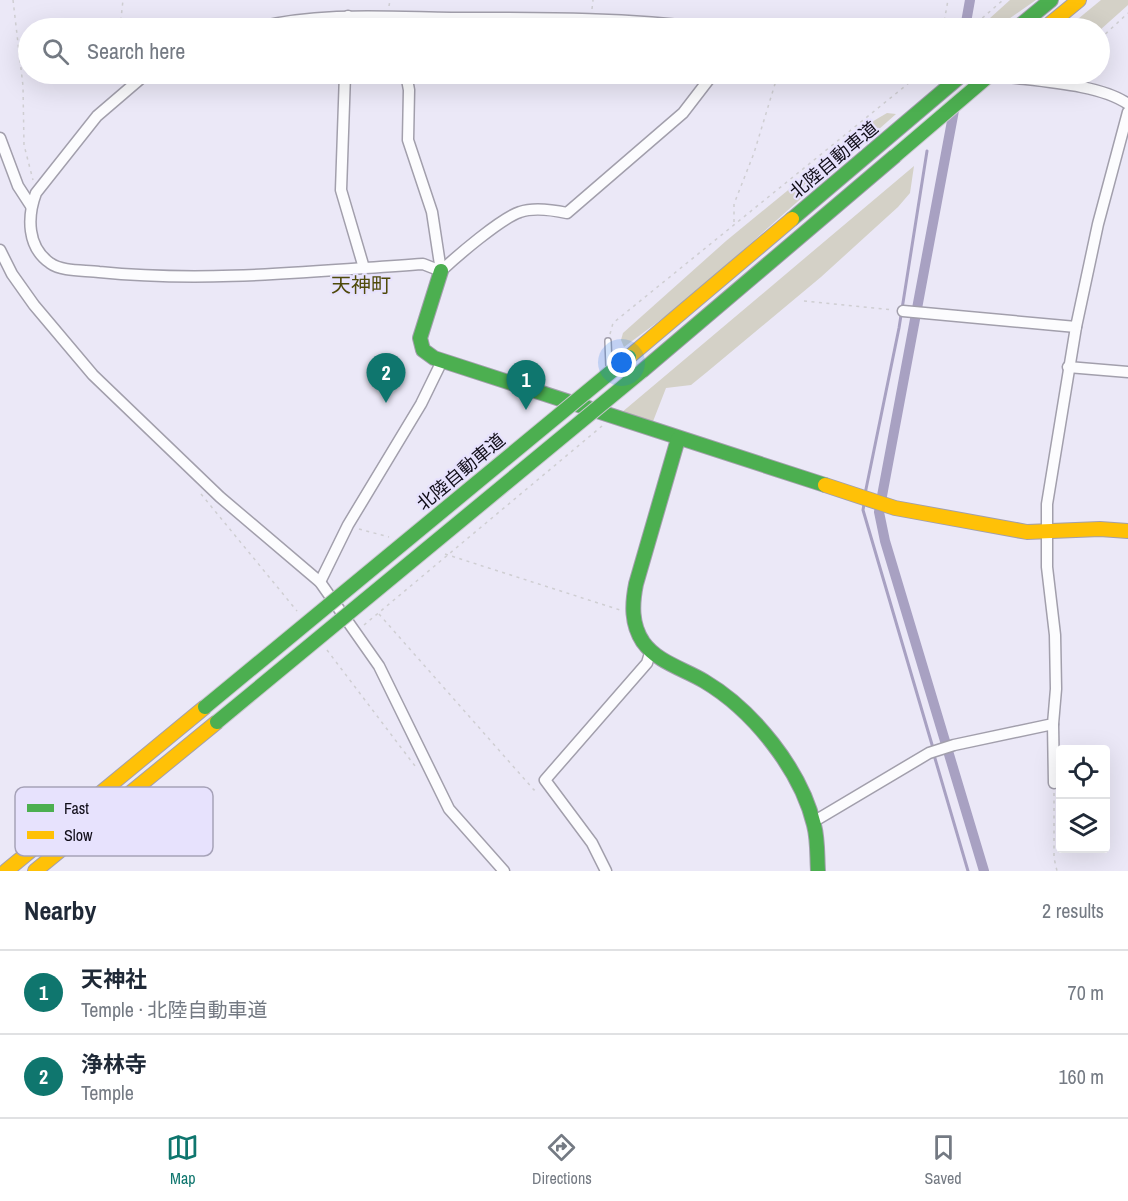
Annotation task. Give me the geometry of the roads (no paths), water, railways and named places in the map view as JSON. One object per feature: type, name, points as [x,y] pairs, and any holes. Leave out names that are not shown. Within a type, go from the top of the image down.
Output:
[{"type":"main road","points":[[1029,18],[1051,0]]},
{"type":"main road","points":[[1057,18],[1079,0]]},
{"type":"main road","name":"北陸自動車道","points":[[108,787],[629,357],[951,84]]},
{"type":"main road","name":"北陸自動車道","points":[[137,787],[642,371],[979,84]]},
{"type":"main road","points":[[441,272],[420,338],[423,350],[442,361],[885,506],[1027,532],[1100,529],[1128,531]]},
{"type":"main road","points":[[678,439],[652,519],[635,590],[633,614],[636,632],[650,653],[716,690],[759,730],[794,781],[813,822],[818,871]]},
{"type":"main road","name":"北陸自動車道","points":[[6,871],[24,856]]},
{"type":"main road","name":"北陸自動車道","points":[[35,871],[53,856]]},
{"type":"street","points":[[317,18],[348,16],[457,18]]},
{"type":"street","points":[[134,84],[97,116],[36,193],[31,206],[31,235],[36,251],[51,265],[63,268],[199,278],[249,277],[423,264],[441,272]]},
{"type":"street","points":[[345,84],[341,190],[364,267]]},
{"type":"street","points":[[408,84],[408,140],[432,212],[441,272]]},
{"type":"street","points":[[441,272],[477,241],[519,212],[536,210],[567,213],[683,113],[705,84]]},
{"type":"street","points":[[1056,84],[1116,96],[1128,104]]},
{"type":"street","points":[[1054,783],[1055,635],[1046,531],[1047,504],[1076,327],[1098,224],[1128,112]]},
{"type":"street","points":[[0,138],[18,186],[31,206]]},
{"type":"street","points":[[0,250],[12,274],[34,305],[93,375],[220,497],[320,582],[356,632],[388,683],[449,809],[504,871]]},
{"type":"street","points":[[903,311],[1076,327]]},
{"type":"street","points":[[320,582],[348,525],[421,404],[442,361]]},
{"type":"street","points":[[1068,367],[1128,372]]},
{"type":"street","points":[[606,871],[592,843],[545,780],[646,663],[650,653]]},
{"type":"street","points":[[813,822],[929,753],[954,745],[1053,724]]},
{"type":"lane","points":[[608,341],[610,416]]},
{"type":"waterway","points":[[967,18],[970,0]]},
{"type":"waterway","points":[[955,105],[879,512],[885,541],[984,871]]},
{"type":"waterway","points":[[865,494],[899,328],[927,151]]},
{"type":"waterway","points":[[864,504],[863,510],[933,748]]},
{"type":"waterway","points":[[934,755],[968,871]]},
{"type":"place","name":"浄林寺","points":[[386,403]]},
{"type":"place","name":"天神社","points":[[526,410]]},
{"type":"district","name":"天神町","points":[[361,285]]}]
